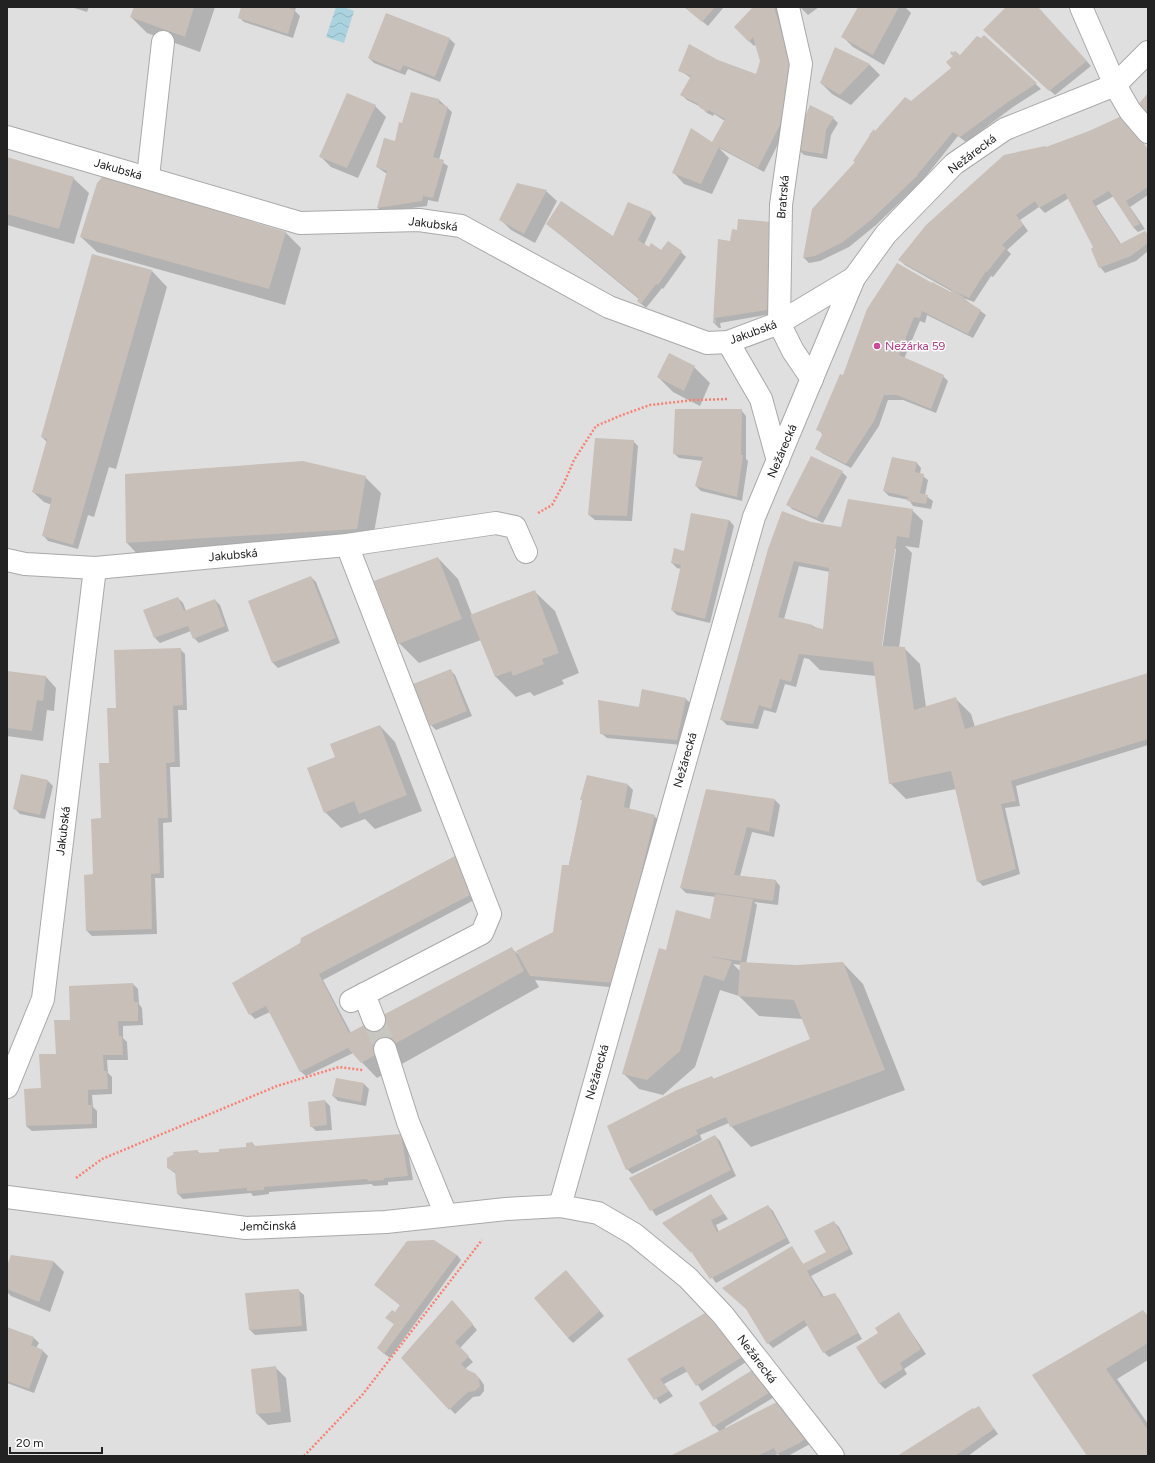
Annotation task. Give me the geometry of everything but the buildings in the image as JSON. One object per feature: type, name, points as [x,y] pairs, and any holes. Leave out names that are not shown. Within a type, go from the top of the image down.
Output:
[{"type":"street","name":"Bratrská","points":[[788,7],[801,64],[781,205],[779,323],[793,351],[812,379]]},
{"type":"street","points":[[1081,7],[1114,85],[1130,111],[1148,132]]},
{"type":"street","points":[[148,178],[163,42]]},
{"type":"street","name":"Nežárecká","points":[[833,1456],[723,1315],[688,1278],[634,1234],[598,1213],[560,1206],[754,517],[854,278],[886,234],[954,164],[1005,130],[1114,85],[1148,52]]},
{"type":"street","name":"Jakubská","points":[[7,137],[300,223],[419,220],[461,226],[609,307],[707,343],[728,342],[779,323],[854,278]]},
{"type":"street","points":[[728,342],[761,399],[778,461]]},
{"type":"street","name":"Jakubská","points":[[7,560],[25,564],[95,568],[347,545],[496,523],[515,527]]},
{"type":"street","points":[[515,527],[526,552]]},
{"type":"street","points":[[347,545],[490,914],[482,933],[358,997],[374,1020]]},
{"type":"street","name":"Jakubská","points":[[7,1088],[43,999],[95,568]]},
{"type":"street","points":[[386,1049],[408,1122],[446,1215]]},
{"type":"street","name":"Jemčinská","points":[[7,1196],[246,1228],[386,1222],[506,1209],[560,1206]]},
{"type":"path","points":[[515,527],[552,505],[574,460],[596,426],[650,405],[694,400],[737,399]]},
{"type":"path","points":[[46,1201],[102,1159],[277,1086],[339,1066],[361,1070],[396,1081]]},
{"type":"path","points":[[304,1456],[363,1394],[506,1209]]},
{"type":"shaded area","points":[[7,7],[1148,7],[1148,1456],[7,1456]]},
{"type":"water","points":[[336,7],[344,7],[354,11],[344,43],[326,37]]},
{"type":"tunnel","points":[[374,1020],[385,1049]]},
{"type":"place","name":"Nežárka 59","points":[[877,346]]}]
